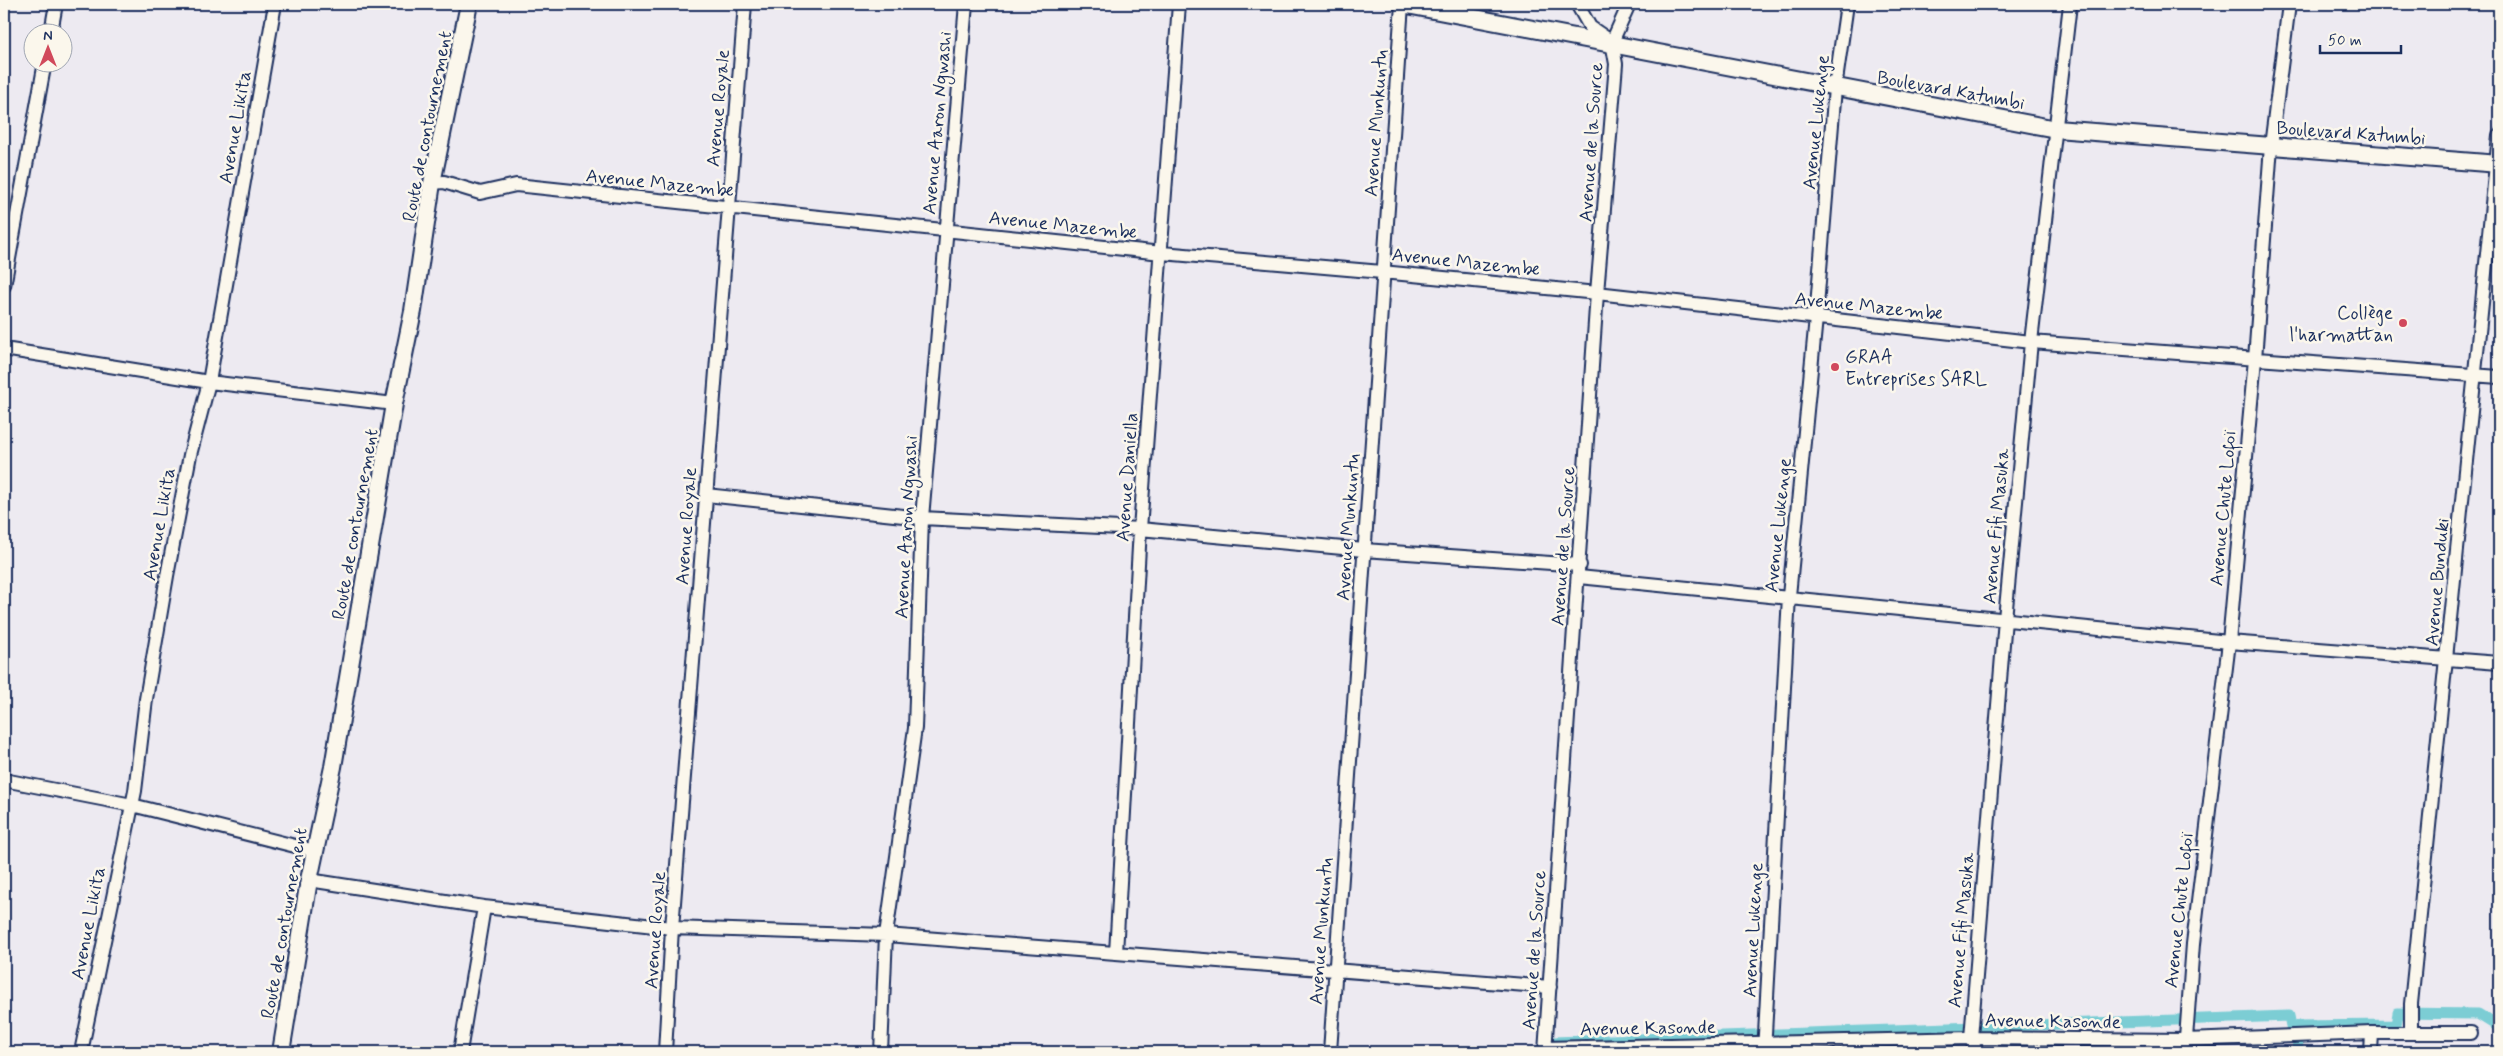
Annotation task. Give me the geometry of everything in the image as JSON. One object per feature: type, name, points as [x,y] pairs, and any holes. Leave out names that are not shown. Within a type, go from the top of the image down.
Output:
[{"type":"street","points":[[53,22],[56,4]]},
{"type":"street","name":"Avenue Likita","points":[[81,1052],[132,805],[146,698],[169,566],[190,455],[209,382],[275,4]]},
{"type":"street","name":"Route de contournement","points":[[281,1052],[309,880],[333,767],[394,404],[413,311],[432,183],[470,4]]},
{"type":"street","name":"Avenue Royale","points":[[665,1052],[672,928],[744,4]]},
{"type":"street","name":"Avenue Aaron Ngwashi","points":[[881,1052],[886,935],[915,728],[922,518],[966,4]]},
{"type":"street","name":"Avenue Daniella","points":[[1116,953],[1140,529],[1179,4]]},
{"type":"street","name":"Boulevard Katumbi","points":[[1402,4],[1612,42],[1835,88],[2056,129],[2498,164]]},
{"type":"street","name":"Avenue Munkuntu","points":[[1330,1052],[1382,272],[1402,4]]},
{"type":"street","points":[[1577,4],[1590,27],[1612,42],[1629,4]]},
{"type":"street","name":"Avenue Lukenge","points":[[1765,1048],[1789,596],[1816,318],[1835,88],[1847,4]]},
{"type":"street","name":"Avenue Fifi Masuka","points":[[1976,1052],[1971,1038],[2005,619],[2031,342],[2070,4]]},
{"type":"street","name":"Avenue Chute Lofoï","points":[[2185,1041],[2186,1015],[2229,642],[2255,359],[2271,146],[2289,4]]},
{"type":"street","name":"Avenue de la Source","points":[[1545,1050],[1597,293],[1616,64],[1612,42]]},
{"type":"street","points":[[4,286],[43,72]]},
{"type":"street","name":"Avenue Bunduki","points":[[2410,1027],[2448,658],[2474,375],[2498,164],[2499,135]]},
{"type":"street","name":"Avenue Mazembe","points":[[432,183],[444,182],[480,193],[516,185],[1162,253],[1597,293],[2031,342],[2499,377]]},
{"type":"street","points":[[4,349],[209,382],[394,404]]},
{"type":"street","points":[[706,495],[922,518],[1140,529],[1579,571],[1789,596],[2229,642],[2499,663]]},
{"type":"street","points":[[4,780],[132,805],[315,851]]},
{"type":"street","points":[[309,880],[484,907],[672,928],[886,935],[1550,987]]},
{"type":"street","points":[[460,1052],[484,907]]},
{"type":"street","name":"Avenue Kasonde","points":[[1545,1050],[1765,1048],[1971,1038],[2185,1041],[2372,1033],[2410,1027],[2471,1033]]},
{"type":"street","points":[[2371,1052],[2372,1033]]},
{"type":"waterway","points":[[1554,1042],[2289,1016],[2291,1026],[2396,1025],[2398,1013],[2478,1014],[2499,1027]]},
{"type":"waterway","points":[[2292,1028],[2298,1041],[2297,1052]]},
{"type":"place","name":"Collège l'harmattan","points":[[2403,323]]},
{"type":"place","name":"GRAA Entreprises SARL","points":[[1835,367]]}]
